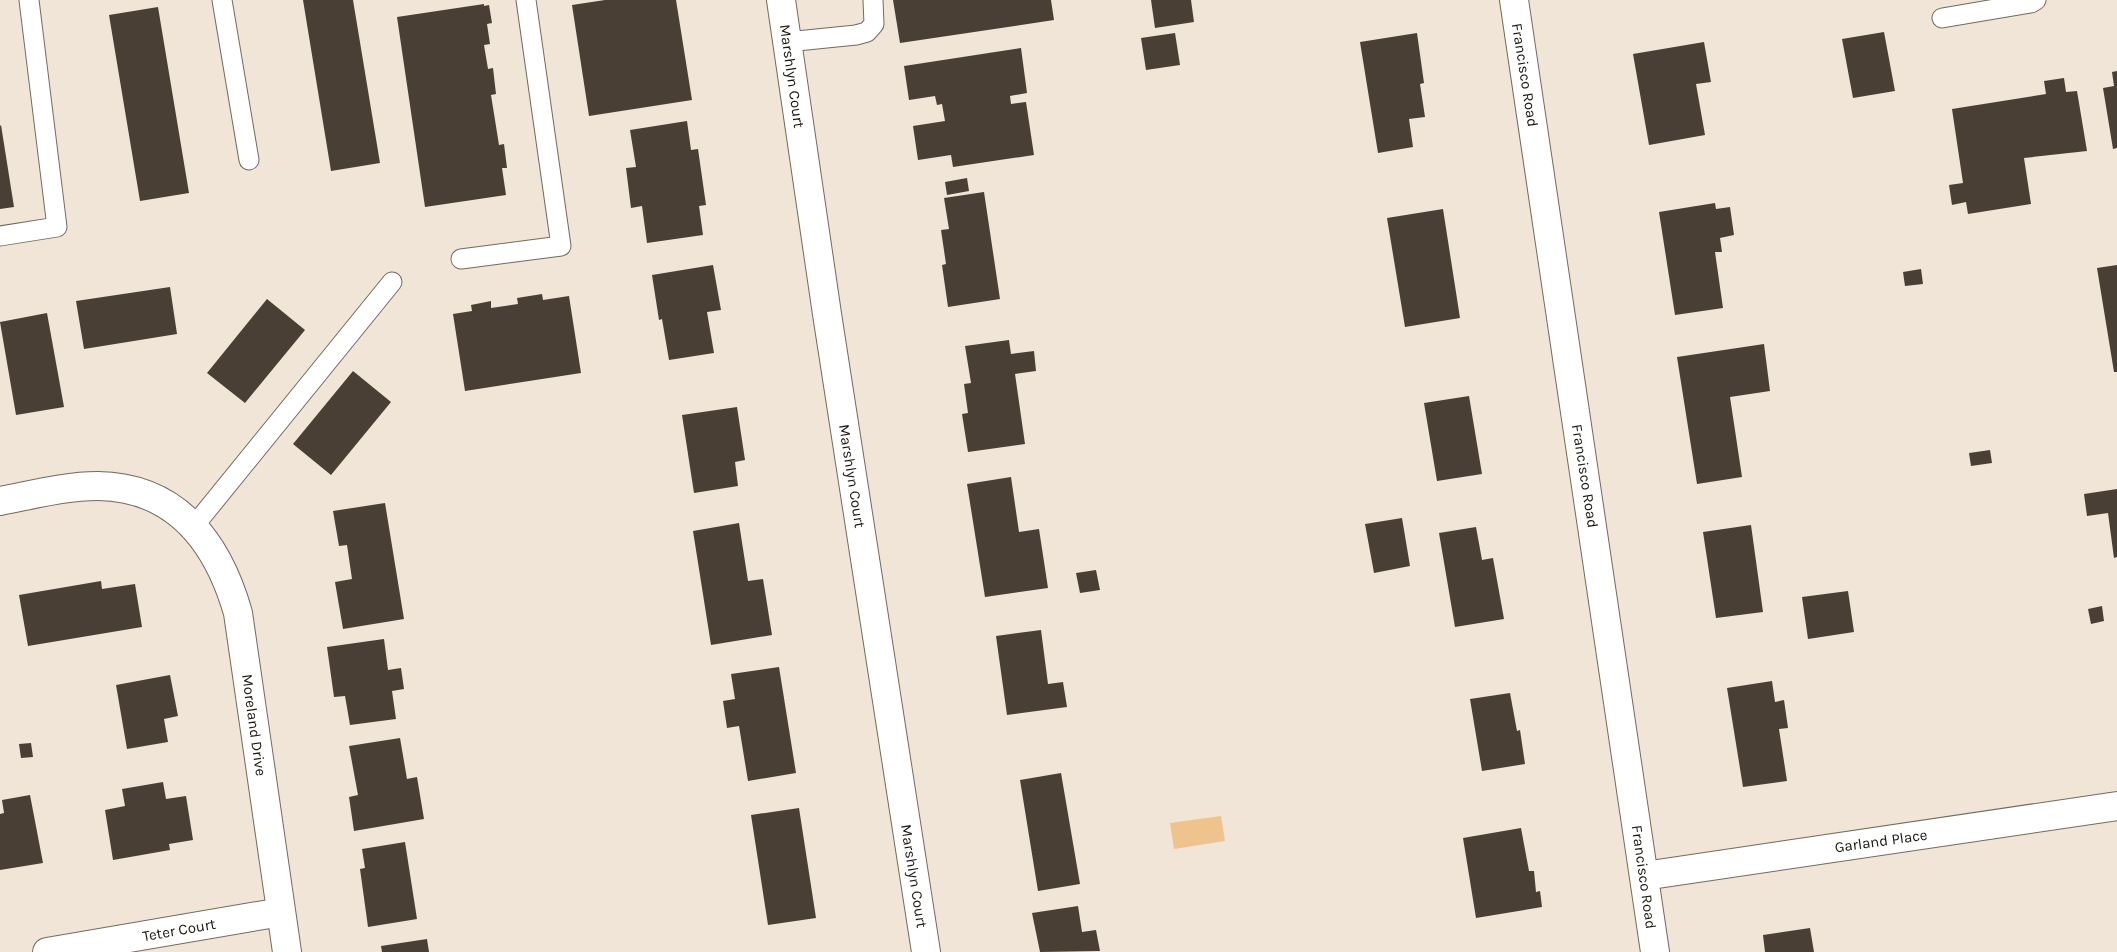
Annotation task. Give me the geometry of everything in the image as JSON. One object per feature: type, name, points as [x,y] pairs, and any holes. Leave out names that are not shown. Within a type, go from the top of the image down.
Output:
[{"type":"street","name":"Marshlyn Court","points":[[781,0],[833,353],[926,952]]},
{"type":"street","name":"Francisco Road","points":[[1514,0],[1655,952]]},
{"type":"street","points":[[0,501],[97,486],[128,489],[154,498],[188,520]]},
{"type":"street","name":"Moreland Drive","points":[[188,520],[218,558],[230,584],[238,613],[288,952]]},
{"type":"street","name":"Garland Place","points":[[1644,876],[2117,806]]},
{"type":"street","name":"Teter Court","points":[[47,952],[281,912]]},
{"type":"lane","points":[[0,236],[57,227],[29,0]]},
{"type":"lane","points":[[222,0],[249,160]]},
{"type":"lane","points":[[462,260],[561,246],[526,0]]},
{"type":"lane","points":[[787,42],[856,35],[867,32],[874,24],[873,0]]},
{"type":"lane","points":[[1942,18],[2031,3],[2036,0]]},
{"type":"lane","points":[[188,520],[392,282]]},
{"type":"shaded area","points":[[1221,816],[1225,841],[1174,849],[1170,823]]},
{"type":"building","points":[[303,0],[353,0],[380,163],[331,171]]},
{"type":"building","points":[[605,0],[676,0],[692,100],[589,116],[572,5]]},
{"type":"building","points":[[893,0],[1051,0],[1054,20],[900,43]]},
{"type":"building","points":[[1151,0],[1191,0],[1194,22],[1155,28]]},
{"type":"building","points":[[484,4],[484,6],[489,5],[492,23],[487,24],[490,44],[484,45],[488,69],[493,68],[496,94],[491,95],[499,145],[504,144],[507,168],[502,168],[506,195],[425,207],[397,17]]},
{"type":"building","points":[[158,7],[189,193],[140,201],[109,15]]},
{"type":"building","points":[[1884,32],[1895,91],[1853,98],[1842,39]]},
{"type":"building","points":[[1175,33],[1180,65],[1146,70],[1141,38]]},
{"type":"building","points":[[1417,33],[1424,83],[1420,84],[1425,117],[1409,119],[1413,147],[1378,153],[1360,42]]},
{"type":"building","points":[[1704,42],[1711,82],[1696,84],[1705,135],[1649,145],[1633,54]]},
{"type":"building","points":[[1021,48],[1027,93],[1010,96],[1011,104],[1026,102],[1034,155],[953,167],[951,155],[918,160],[913,126],[945,121],[942,104],[937,105],[935,96],[909,100],[904,66]]},
{"type":"building","points":[[2117,71],[2117,148],[2113,149],[2103,88],[2114,86],[2112,72]]},
{"type":"building","points":[[2064,78],[2066,92],[2077,91],[2087,151],[2024,158],[2031,204],[1968,214],[1966,202],[1952,205],[1949,185],[1963,183],[1952,109],[2046,94],[2044,81]]},
{"type":"building","points":[[687,121],[691,150],[698,149],[706,205],[699,206],[703,235],[647,243],[642,206],[631,208],[626,168],[636,167],[630,130]]},
{"type":"building","points":[[0,126],[14,207],[0,209]]},
{"type":"building","points":[[967,178],[969,191],[947,195],[945,182]]},
{"type":"building","points":[[984,192],[1000,299],[948,307],[942,265],[946,264],[941,230],[949,229],[944,198]]},
{"type":"building","points":[[1715,203],[1716,209],[1730,207],[1734,235],[1720,238],[1722,252],[1715,252],[1723,308],[1675,315],[1659,212]]},
{"type":"building","points":[[1443,209],[1460,318],[1405,327],[1387,218]]},
{"type":"building","points":[[713,265],[721,310],[707,312],[714,353],[669,360],[662,319],[659,320],[652,275]]},
{"type":"building","points":[[2117,265],[2117,372],[2114,372],[2097,268]]},
{"type":"building","points":[[1921,269],[1923,284],[1905,286],[1903,272]]},
{"type":"building","points":[[170,287],[177,334],[84,349],[76,301]]},
{"type":"building","points":[[542,294],[543,300],[569,296],[581,373],[465,391],[453,314],[472,311],[471,305],[491,301],[491,308],[518,304],[517,298]]},
{"type":"building","points":[[267,299],[305,330],[245,403],[207,373]]},
{"type":"building","points":[[47,313],[64,407],[16,415],[0,322]]},
{"type":"building","points":[[1009,340],[1011,354],[1034,351],[1036,371],[1015,374],[1025,444],[968,452],[962,414],[968,413],[964,384],[971,383],[965,346]]},
{"type":"building","points":[[1764,344],[1770,391],[1730,397],[1742,477],[1697,484],[1677,357]]},
{"type":"building","points":[[353,371],[391,402],[331,475],[293,444]]},
{"type":"building","points":[[1469,396],[1482,474],[1437,481],[1424,403]]},
{"type":"building","points":[[737,407],[745,460],[735,462],[738,486],[694,493],[682,415]]},
{"type":"building","points":[[1990,450],[1992,463],[1971,466],[1969,453]]},
{"type":"building","points":[[1011,477],[1019,532],[1039,529],[1048,588],[985,597],[967,484]]},
{"type":"building","points":[[2117,489],[2117,557],[2114,558],[2108,513],[2087,516],[2084,494]]},
{"type":"building","points":[[385,503],[404,619],[343,629],[335,582],[352,579],[347,545],[339,546],[333,511]]},
{"type":"building","points":[[1402,518],[1410,566],[1374,573],[1365,524]]},
{"type":"building","points":[[739,523],[748,581],[763,579],[772,635],[711,645],[693,531]]},
{"type":"building","points":[[1751,525],[1763,612],[1716,618],[1703,532]]},
{"type":"building","points":[[1476,527],[1482,560],[1493,558],[1504,619],[1455,627],[1439,533]]},
{"type":"building","points":[[1096,570],[1100,590],[1080,593],[1076,573]]},
{"type":"building","points":[[101,581],[102,589],[135,584],[142,627],[28,646],[19,595]]},
{"type":"building","points":[[1848,591],[1854,632],[1808,639],[1802,597]]},
{"type":"building","points":[[2102,606],[2104,621],[2091,624],[2088,609]]},
{"type":"building","points":[[1041,630],[1048,684],[1063,682],[1067,707],[1007,715],[996,636]]},
{"type":"building","points":[[384,639],[388,670],[401,668],[404,689],[392,691],[396,719],[350,725],[345,696],[334,697],[327,647]]},
{"type":"building","points":[[779,667],[796,773],[748,781],[739,726],[727,728],[723,701],[735,699],[731,674]]},
{"type":"building","points":[[170,675],[178,716],[164,719],[168,742],[127,749],[116,685]]},
{"type":"building","points":[[1772,681],[1775,702],[1784,700],[1788,728],[1779,729],[1787,781],[1743,787],[1727,688]]},
{"type":"building","points":[[1510,693],[1517,731],[1520,730],[1525,764],[1482,771],[1470,699]]},
{"type":"building","points":[[400,738],[407,779],[417,777],[424,819],[354,831],[349,797],[358,795],[349,746]]},
{"type":"building","points":[[31,743],[33,757],[21,758],[19,744]]},
{"type":"building","points":[[1061,773],[1080,884],[1038,891],[1020,780]]},
{"type":"building","points":[[163,782],[166,799],[186,796],[193,840],[169,844],[170,850],[113,860],[105,810],[125,806],[122,789]]},
{"type":"building","points":[[30,795],[43,863],[0,870],[0,814],[4,813],[2,800]]},
{"type":"building","points":[[799,808],[816,918],[768,925],[751,815]]},
{"type":"building","points":[[1521,828],[1529,871],[1534,871],[1536,892],[1540,891],[1542,907],[1476,918],[1463,838]]},
{"type":"building","points":[[405,842],[417,919],[368,927],[360,869],[365,868],[362,849]]},
{"type":"building","points":[[1078,906],[1082,932],[1096,930],[1100,951],[1040,952],[1032,913]]},
{"type":"building","points":[[1810,928],[1814,952],[1765,952],[1763,935]]},
{"type":"building","points":[[427,939],[429,952],[382,952],[381,946]]}]
